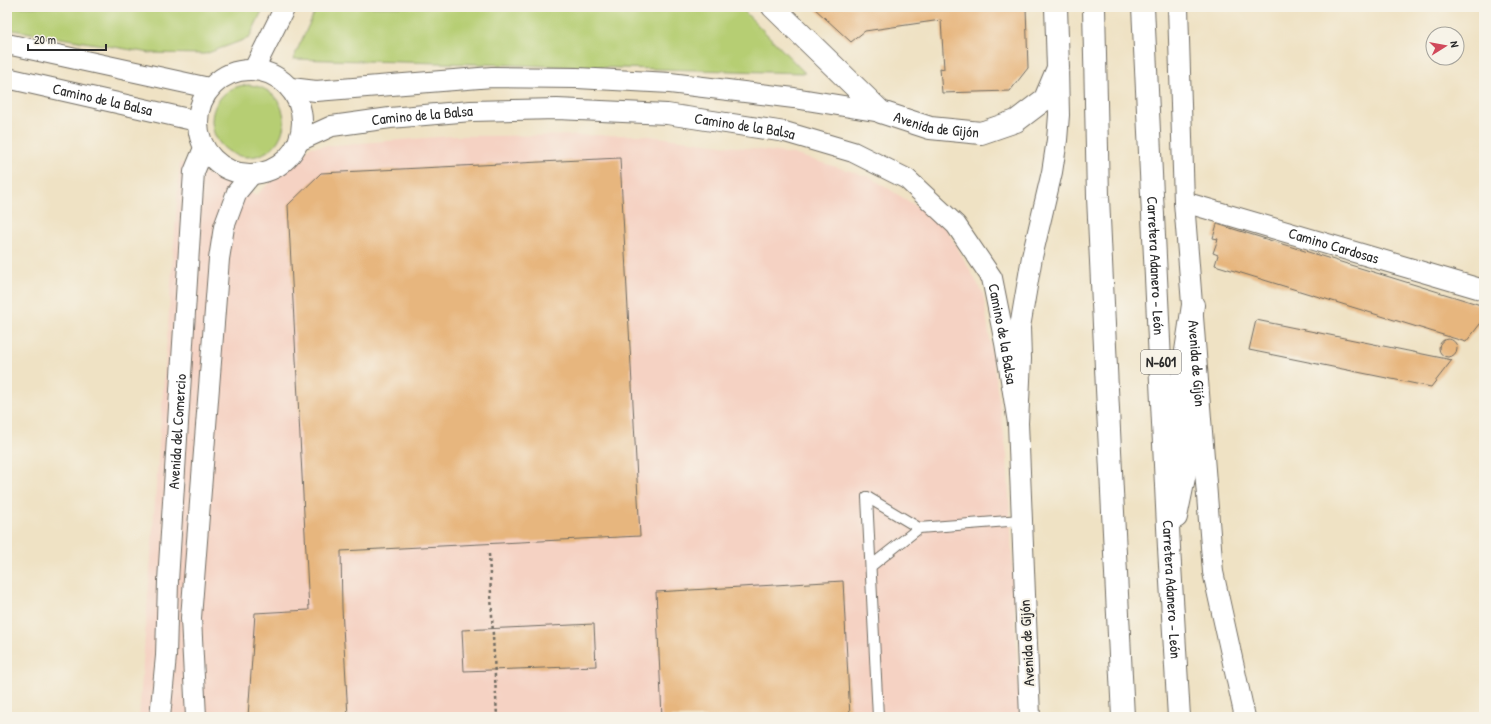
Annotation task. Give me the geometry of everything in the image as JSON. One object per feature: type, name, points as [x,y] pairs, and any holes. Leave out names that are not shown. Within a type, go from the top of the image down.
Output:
[{"type":"main road","points":[[774,7],[881,112]]},
{"type":"main road","name":"Avenida de Gijón","points":[[881,112],[930,128],[981,134],[1016,121],[1045,99],[1058,68],[1056,7]]},
{"type":"main road","points":[[1094,7],[1099,205],[1106,388],[1124,717]]},
{"type":"main road","name":"Carretera Adanero - León","points":[[1143,7],[1169,548],[1179,717]]},
{"type":"main road","points":[[1169,548],[1186,468],[1181,384],[1193,304]]},
{"type":"street","points":[[254,69],[285,7]]},
{"type":"street","name":"Avenida de Gijón","points":[[1178,7],[1184,202],[1213,572],[1245,717]]},
{"type":"street","points":[[7,44],[209,88]]},
{"type":"street","name":"Avenida de Gijón","points":[[1030,717],[1018,423],[1021,359],[1020,327],[1031,264],[1052,172],[1057,140],[1059,115],[1058,68]]},
{"type":"street","points":[[254,69],[268,72],[281,78],[291,88],[302,113],[299,141],[292,154],[281,165],[267,172],[251,175],[237,173],[224,168],[212,159],[204,148],[199,135],[197,121],[200,104],[209,88],[229,73],[254,69]]},
{"type":"street","points":[[291,88],[316,91],[492,77],[577,78],[670,83],[794,98],[881,112]]},
{"type":"street","name":"Camino de la Balsa","points":[[7,78],[197,121]]},
{"type":"street","name":"Camino de la Balsa","points":[[299,141],[332,126],[390,118],[471,111],[557,109],[667,114],[785,132],[853,152],[907,178],[956,225],[992,278],[1005,343],[1018,423]]},
{"type":"street","name":"Avenida del Comercio","points":[[160,717],[166,656],[168,581],[194,172],[204,148]]},
{"type":"street","name":"Avenida del Comercio","points":[[196,717],[190,618],[219,258],[224,227],[237,192],[251,175]]},
{"type":"street","name":"Camino Cardosas","points":[[1184,202],[1484,290]]},
{"type":"lane","points":[[878,717],[867,497],[919,528]]},
{"type":"lane","points":[[871,566],[919,528],[1021,520]]},
{"type":"path","points":[[489,554],[497,717]]},
{"type":"shaded area","points":[[642,135],[793,154],[870,177],[943,223],[983,293],[1007,455],[1020,717],[139,717],[180,162],[256,195],[310,147],[451,136]]},
{"type":"green space","points":[[7,7],[264,7],[249,38],[205,54],[150,53],[7,29]]},
{"type":"green space","points":[[317,7],[740,7],[805,73],[293,59]]},
{"type":"green space","points":[[248,85],[268,91],[278,101],[284,121],[278,141],[268,151],[248,157],[228,151],[218,141],[212,121],[218,101],[228,91]]},
{"type":"building","points":[[813,7],[1026,7],[1028,68],[1010,91],[942,93],[940,68],[944,69],[941,20],[865,31],[851,42]]},
{"type":"building","points":[[620,158],[640,536],[341,551],[342,608],[348,717],[248,717],[255,613],[309,610],[288,205],[321,173]]},
{"type":"building","points":[[1217,224],[1484,306],[1484,319],[1466,342],[1215,265],[1218,255],[1213,253],[1218,239],[1213,238]]},
{"type":"building","points":[[1256,320],[1452,360],[1431,387],[1249,350]]},
{"type":"building","points":[[1448,339],[1454,342],[1457,348],[1454,354],[1448,357],[1442,354],[1439,348],[1442,342]]},
{"type":"building","points":[[843,581],[850,717],[662,717],[656,592]]},
{"type":"building","points":[[594,624],[596,666],[464,671],[462,630]]}]
